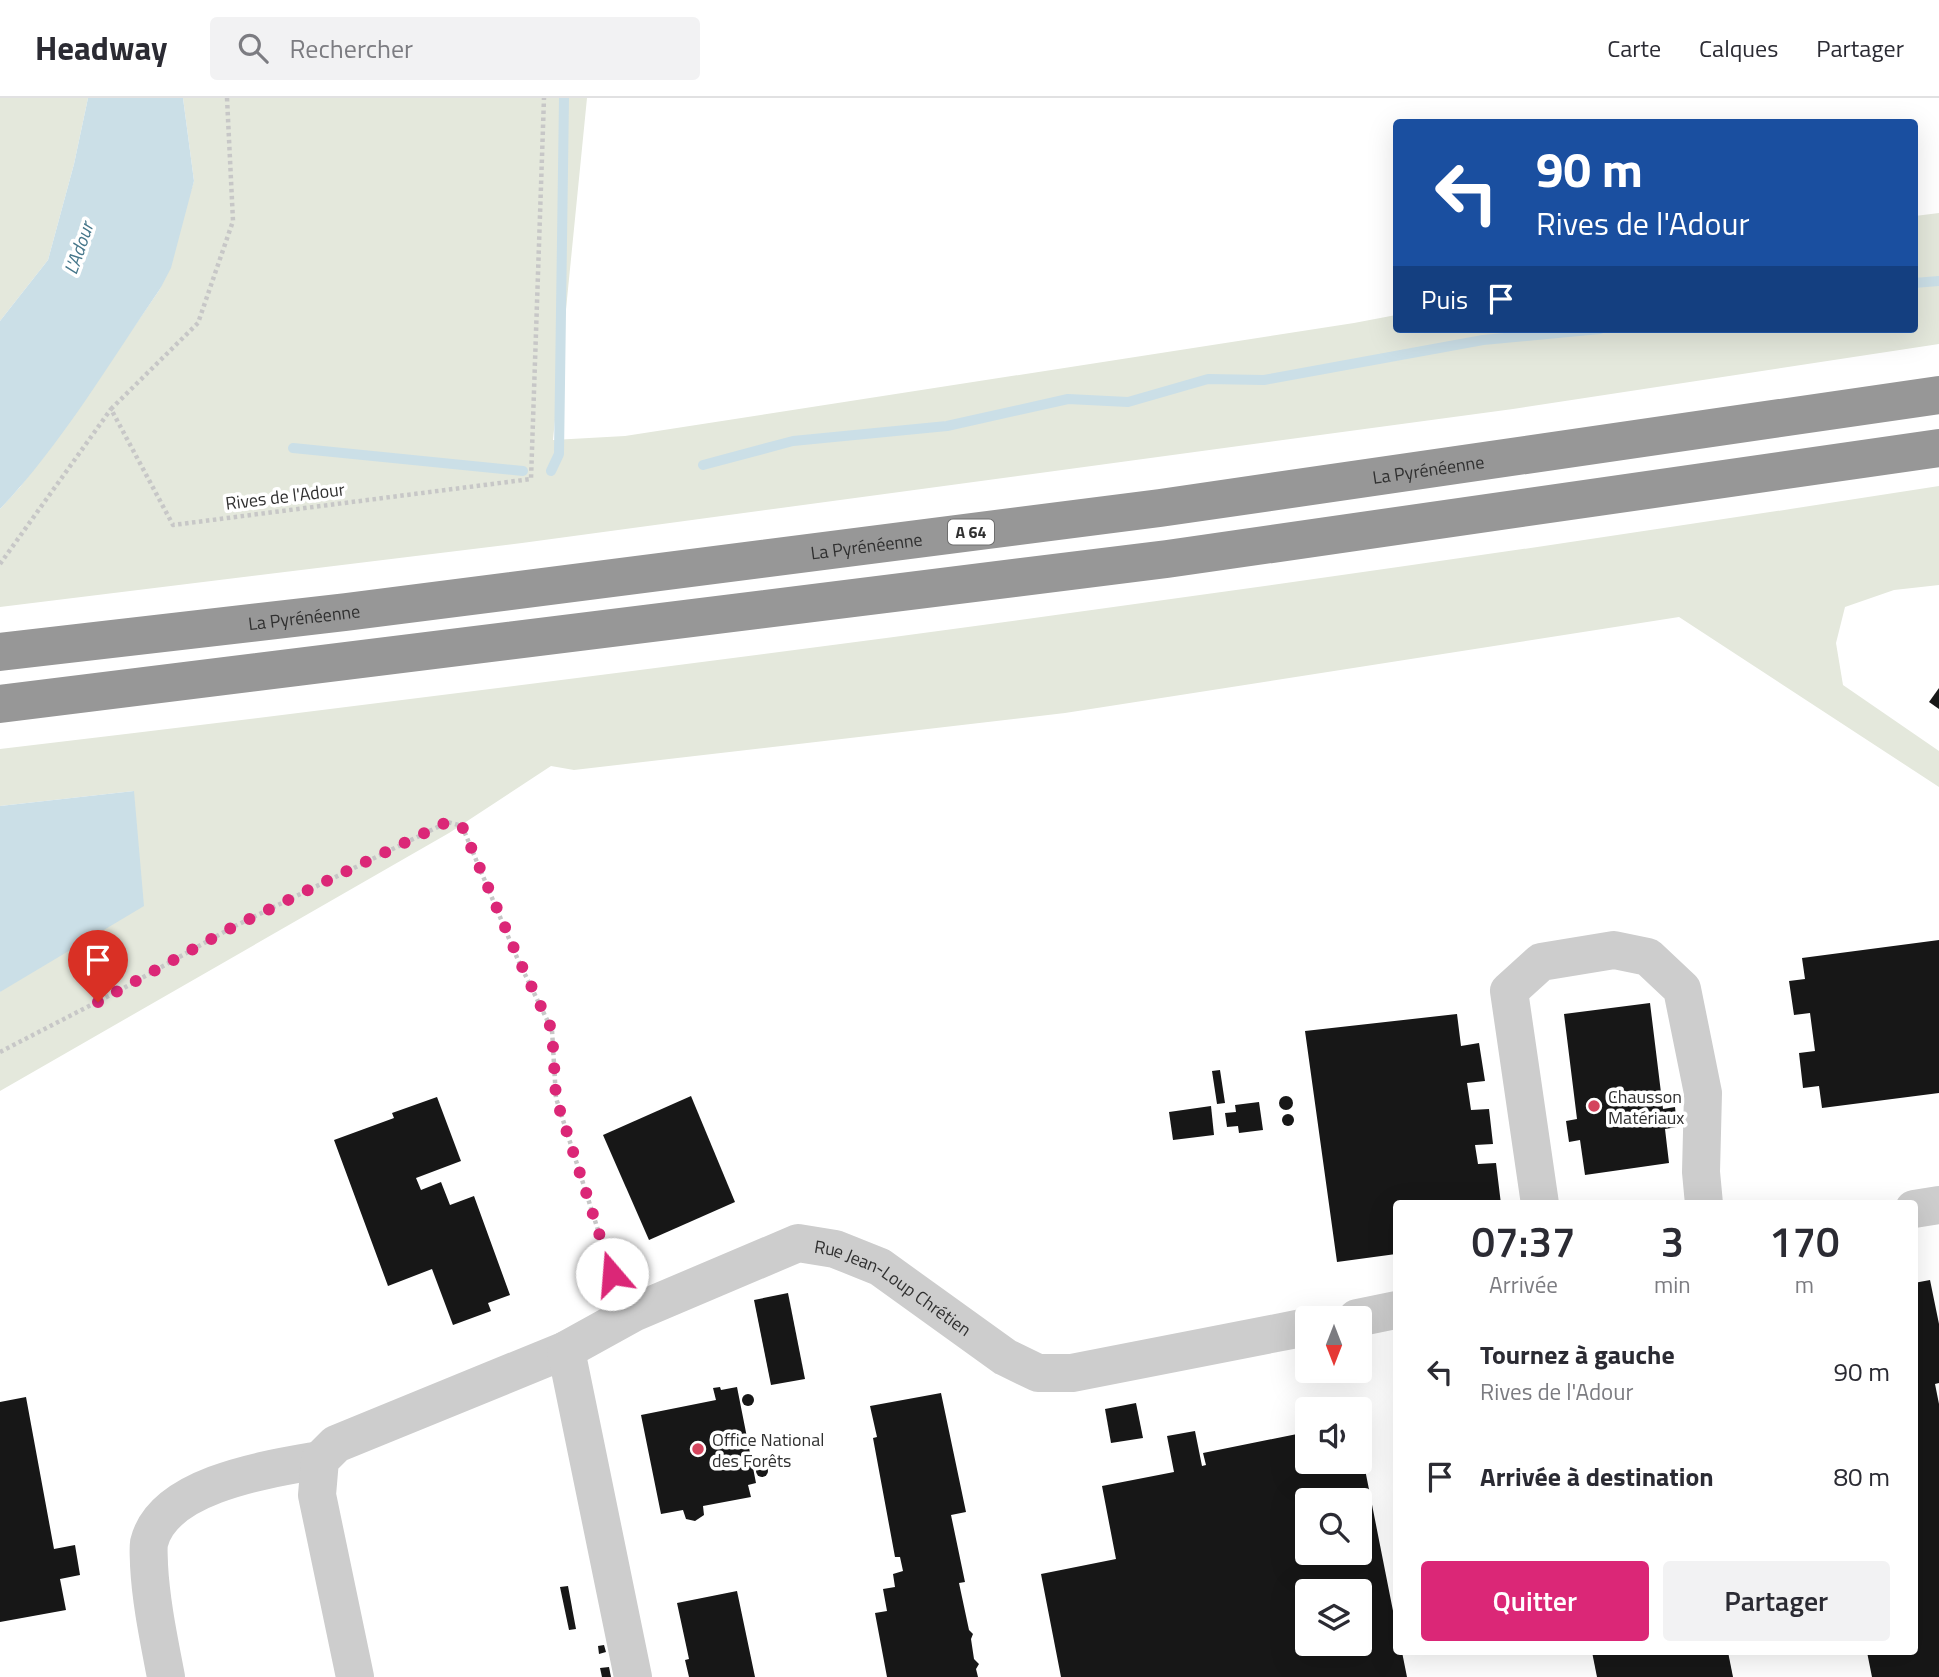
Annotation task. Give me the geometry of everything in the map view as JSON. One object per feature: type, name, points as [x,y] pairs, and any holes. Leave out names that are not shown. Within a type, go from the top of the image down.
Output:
[{"type":"highway","name":"La Pyrénéenne","points":[[0,652],[332,614],[1160,508],[1939,396]]},
{"type":"highway","points":[[0,704],[1167,559],[1939,448]]},
{"type":"street","points":[[1539,1200],[1509,991],[1541,962],[1614,950],[1648,957],[1682,989],[1703,1093],[1703,1200]]},
{"type":"street","points":[[1918,1208],[1939,1205]]},
{"type":"street","name":"Rue Jean-Loup Chrétien","points":[[320,1460],[336,1444],[566,1350],[633,1313],[797,1243],[835,1249],[880,1267],[1005,1357],[1038,1373],[1072,1373],[1295,1330]]},
{"type":"street","points":[[1372,1315],[1393,1311]]},
{"type":"street","points":[[566,1350],[632,1677]]},
{"type":"street","points":[[166,1677],[151,1592],[149,1545],[157,1524],[170,1508],[215,1484],[320,1460],[317,1495],[355,1677]]},
{"type":"path","points":[[0,564],[111,409],[198,323],[233,221],[227,98]]},
{"type":"path","name":"Rives de l'Adour","points":[[111,409],[173,525],[531,479],[544,98]]},
{"type":"path","points":[[0,1052],[122,989],[233,927],[447,822],[462,826],[552,1030],[556,1098],[612,1274],[633,1313]]},
{"type":"shaded area","points":[[0,98],[88,98],[74,164],[48,260],[0,321]]},
{"type":"shaded area","points":[[183,98],[587,98],[553,440],[625,436],[1393,316],[1393,333],[1918,333],[1918,216],[1939,213],[1939,344],[1513,409],[522,543],[0,607],[0,509],[20,487],[70,420],[160,289],[194,181]]},
{"type":"shaded area","points":[[1939,486],[1939,585],[1894,590],[1845,607],[1836,643],[1843,685],[1939,751],[1939,787],[1679,617],[1065,713],[574,770],[551,766],[449,833],[0,1091],[0,992],[134,791],[0,806],[0,749],[486,690],[971,626],[1455,559]]},
{"type":"water","name":"L'Adour","points":[[88,98],[183,98],[194,181],[171,268],[160,289],[44,458],[0,509],[0,321],[48,260],[74,164]]},
{"type":"water","points":[[134,791],[144,906],[0,992],[0,806]]},
{"type":"building","points":[[1939,688],[1939,709],[1929,702]]},
{"type":"building","points":[[1939,940],[1939,1093],[1822,1108],[1819,1086],[1803,1088],[1799,1053],[1815,1051],[1810,1013],[1794,1015],[1789,981],[1805,979],[1802,958]]},
{"type":"building","points":[[1650,1003],[1663,1109],[1675,1107],[1677,1127],[1665,1129],[1669,1163],[1585,1175],[1580,1140],[1569,1142],[1566,1121],[1577,1119],[1564,1014]]},
{"type":"building","points":[[1457,1014],[1461,1046],[1479,1043],[1485,1081],[1467,1083],[1471,1110],[1489,1109],[1493,1144],[1475,1145],[1478,1164],[1496,1163],[1501,1200],[1393,1200],[1393,1254],[1337,1262],[1305,1031]]},
{"type":"building","points":[[1220,1070],[1225,1103],[1217,1104],[1212,1071]]},
{"type":"building","points":[[691,1096],[735,1202],[649,1240],[603,1135]]},
{"type":"building","points":[[1286,1096],[1291,1098],[1291,1108],[1286,1110],[1281,1108],[1279,1103],[1281,1098]]},
{"type":"building","points":[[437,1097],[461,1161],[416,1178],[421,1190],[441,1182],[450,1205],[474,1196],[510,1295],[488,1303],[491,1311],[453,1325],[432,1269],[388,1286],[334,1140],[394,1118],[392,1113]]},
{"type":"building","points":[[1259,1102],[1263,1130],[1239,1133],[1238,1126],[1227,1127],[1225,1113],[1236,1112],[1235,1105]]},
{"type":"building","points":[[1211,1106],[1214,1135],[1173,1140],[1169,1112]]},
{"type":"building","points":[[1288,1114],[1294,1120],[1288,1126],[1282,1120]]},
{"type":"building","points":[[1930,1280],[1939,1324],[1939,1383],[1935,1384],[1939,1404],[1939,1677],[1872,1677],[1868,1655],[1918,1655],[1918,1282]]},
{"type":"building","points":[[788,1293],[805,1379],[771,1385],[754,1300]]},
{"type":"building","name":"Office National des Forêts","points":[[720,1387],[721,1390],[737,1387],[756,1483],[748,1485],[751,1497],[703,1506],[704,1515],[695,1521],[686,1519],[683,1510],[661,1514],[641,1415],[716,1400],[713,1388]]},
{"type":"building","points":[[941,1393],[966,1512],[951,1515],[965,1582],[959,1583],[969,1630],[973,1634],[971,1639],[974,1659],[979,1664],[976,1669],[978,1677],[887,1677],[875,1613],[887,1611],[883,1589],[895,1587],[893,1574],[903,1571],[900,1557],[895,1557],[873,1438],[877,1437],[870,1406]]},
{"type":"building","points":[[748,1394],[754,1400],[748,1406],[742,1400]]},
{"type":"building","points":[[26,1397],[54,1549],[75,1545],[80,1575],[60,1579],[66,1610],[0,1622],[0,1402]]},
{"type":"building","points":[[1136,1403],[1143,1438],[1111,1443],[1105,1409]]},
{"type":"building","points":[[1195,1431],[1202,1466],[1206,1465],[1203,1453],[1295,1434],[1295,1474],[1366,1474],[1369,1488],[1295,1488],[1295,1565],[1372,1565],[1372,1505],[1393,1611],[1393,1655],[1403,1655],[1407,1677],[1061,1677],[1041,1574],[1116,1559],[1102,1486],[1174,1472],[1167,1436]]},
{"type":"building","points":[[757,1466],[767,1466],[767,1476],[757,1476]]},
{"type":"building","points":[[568,1586],[576,1629],[569,1630],[560,1587]]},
{"type":"building","points":[[737,1591],[755,1677],[689,1677],[685,1660],[689,1659],[677,1603]]},
{"type":"building","points":[[604,1645],[606,1652],[599,1654],[598,1646]]},
{"type":"building","points":[[1593,1655],[1729,1655],[1733,1677],[1597,1677]]},
{"type":"building","points":[[609,1667],[611,1677],[602,1677],[600,1668]]},
{"type":"waterway","points":[[551,471],[559,454],[564,98]]},
{"type":"waterway","points":[[1918,283],[1939,281]]},
{"type":"waterway","points":[[703,465],[793,441],[947,426],[1068,399],[1128,402],[1208,379],[1264,380],[1483,340],[1557,333]]},
{"type":"waterway","points":[[293,448],[523,471]]},
{"type":"place","name":"Chausson Matériaux","points":[[1594,1106]]},
{"type":"place","name":"Office National des Forêts","points":[[698,1449]]},
{"type":"route","points":[[98,1002],[233,927],[447,822],[462,826],[552,1030],[556,1098],[612,1274]]}]
